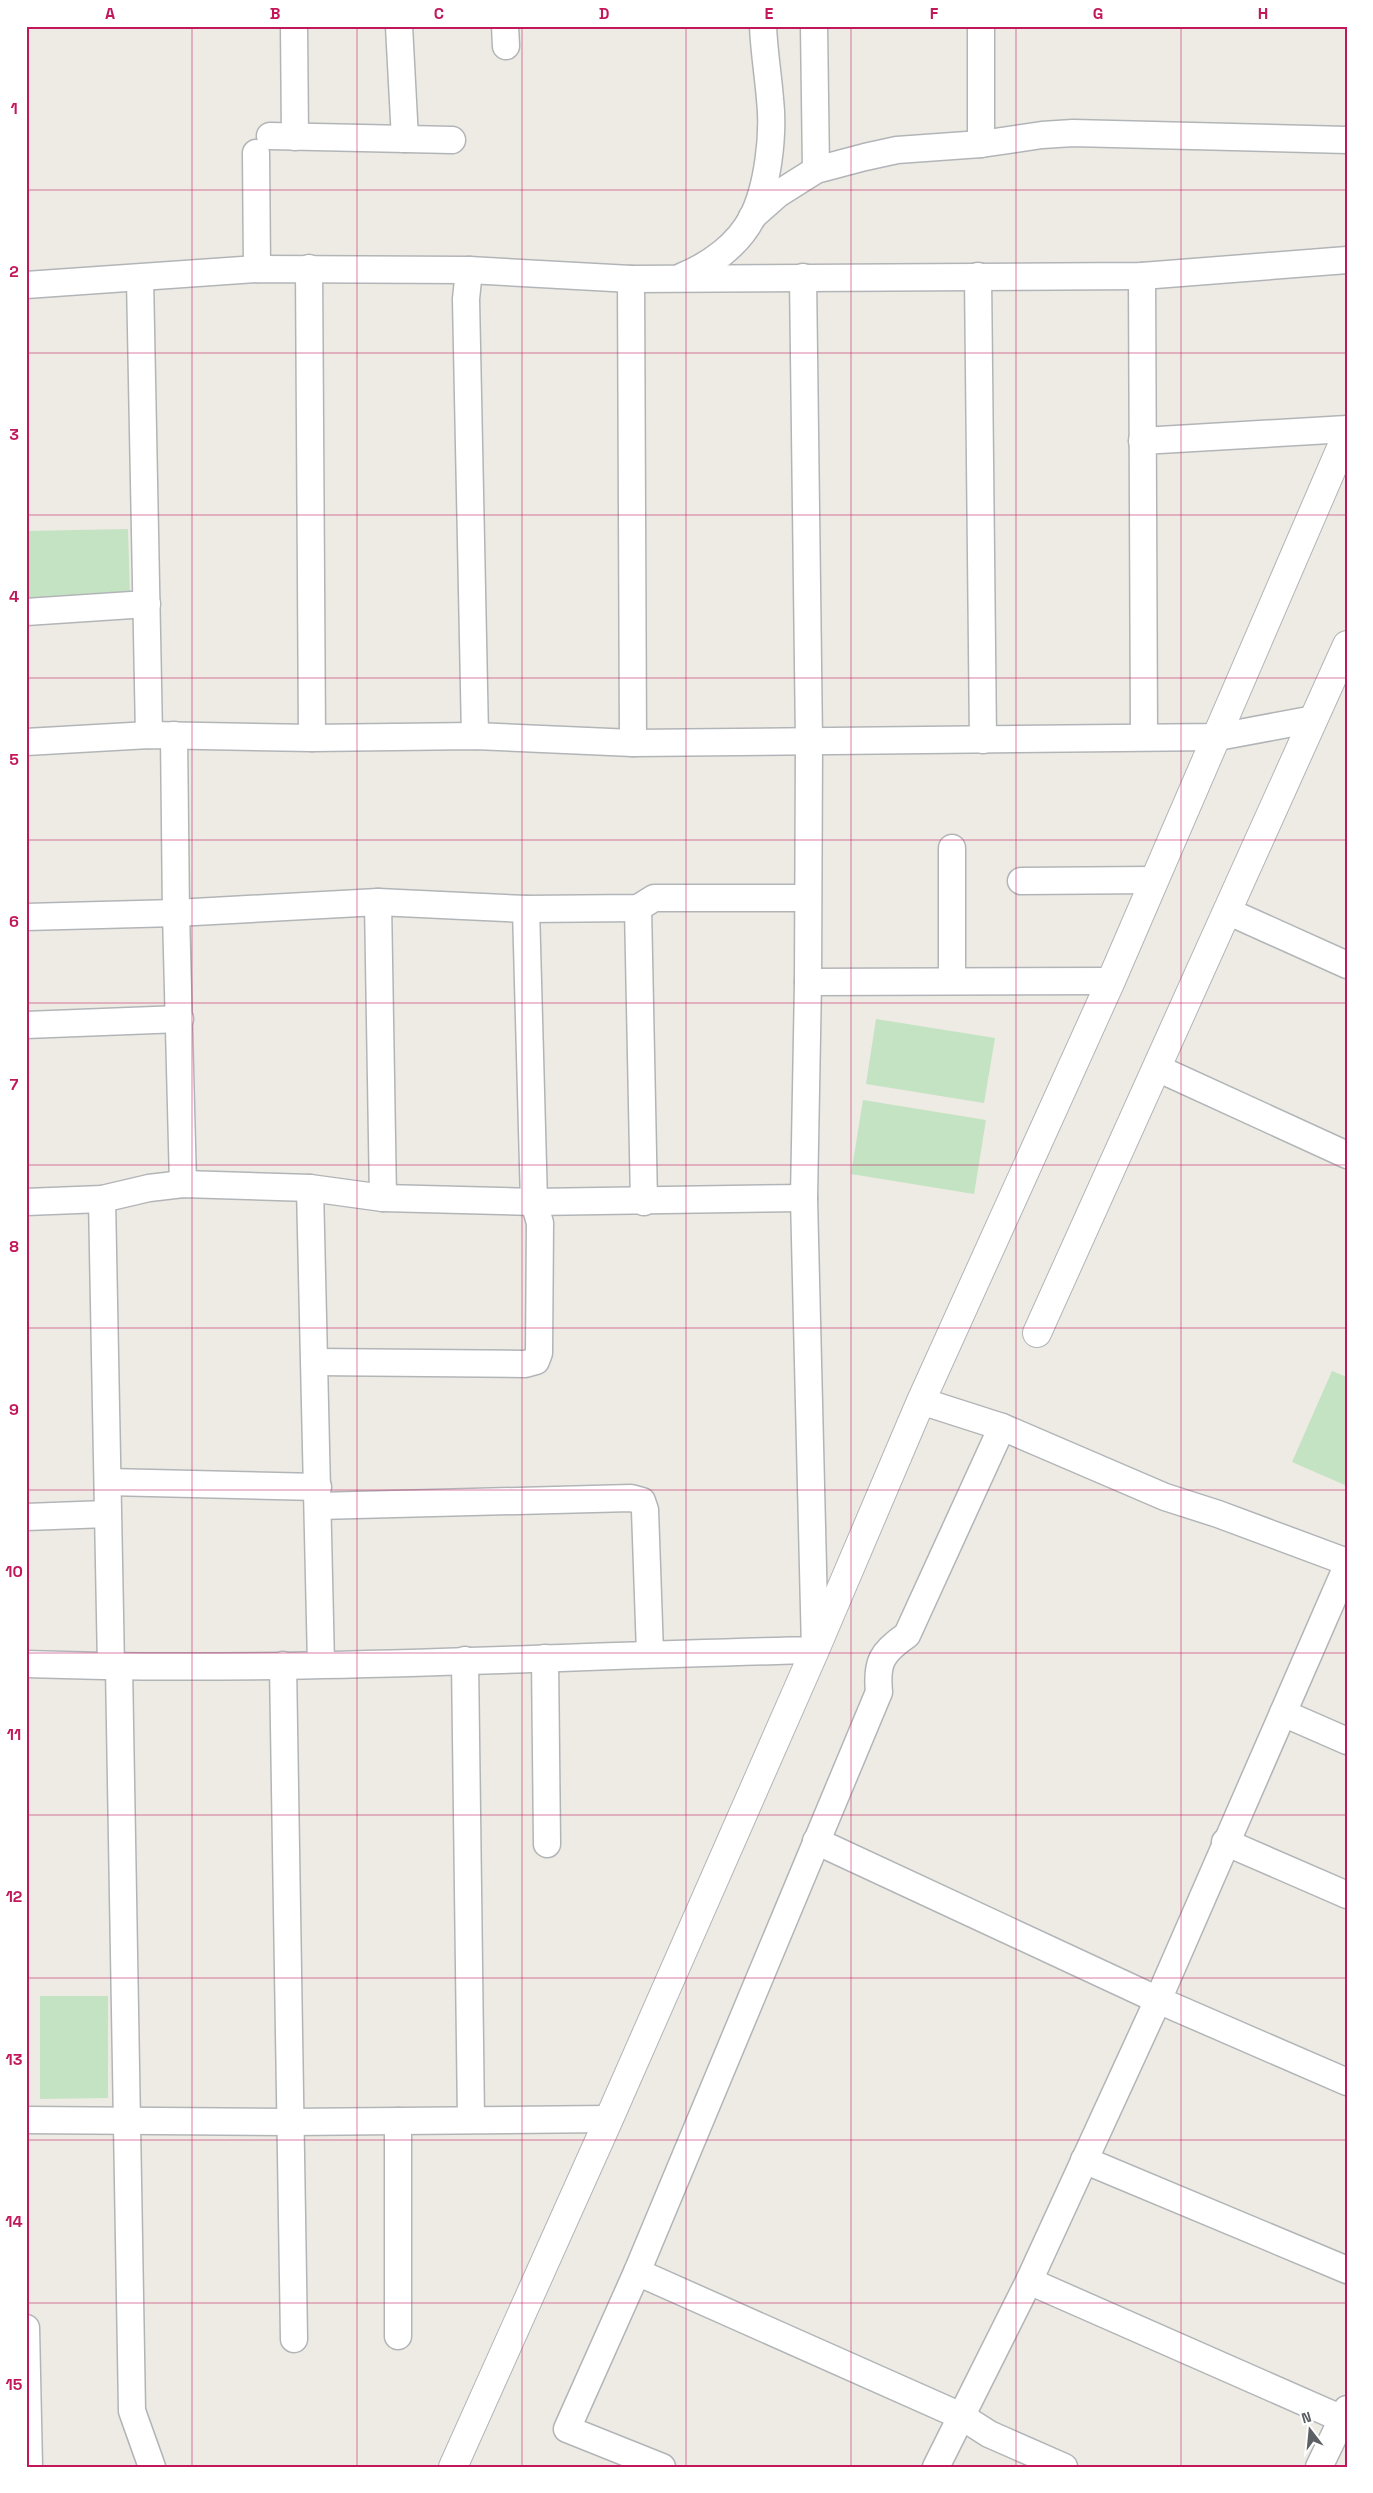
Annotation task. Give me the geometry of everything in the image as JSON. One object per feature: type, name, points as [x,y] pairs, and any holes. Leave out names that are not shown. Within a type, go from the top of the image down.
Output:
[{"type":"street","points":[[294,26],[295,137]]},
{"type":"street","points":[[399,26],[405,139]]},
{"type":"street","points":[[752,217],[763,184],[771,130],[763,26]]},
{"type":"street","points":[[814,26],[816,170]]},
{"type":"street","points":[[981,26],[981,144]]},
{"type":"street","points":[[678,279],[705,267],[730,245],[752,217],[778,194],[816,170],[897,150],[981,144],[1073,133],[1347,140]]},
{"type":"street","points":[[257,269],[263,145],[295,137],[452,140]]},
{"type":"street","points":[[26,285],[257,269],[309,268],[469,270],[631,279],[1142,276],[1347,260]]},
{"type":"street","points":[[309,268],[312,738]]},
{"type":"street","points":[[469,270],[466,299],[475,736]]},
{"type":"street","points":[[978,276],[983,740]]},
{"type":"street","points":[[1142,276],[1144,736]]},
{"type":"street","points":[[803,277],[809,741],[808,982],[804,1198],[815,1650]]},
{"type":"street","points":[[140,278],[147,604],[161,735],[176,913],[183,1184]]},
{"type":"street","points":[[631,279],[633,743]]},
{"type":"street","points":[[1142,440],[1347,429]]},
{"type":"street","points":[[453,2467],[610,2119],[815,1650],[921,1401],[1111,981],[1218,737],[1347,434]]},
{"type":"street","points":[[26,612],[147,604]]},
{"type":"street","points":[[1037,1333],[1347,645]]},
{"type":"street","points":[[26,742],[161,735],[312,738],[475,736],[633,743],[983,740],[1144,736],[1218,737],[1314,719]]},
{"type":"street","points":[[952,848],[952,980]]},
{"type":"street","points":[[1021,881],[1154,880]]},
{"type":"street","points":[[26,917],[176,913],[378,902],[526,909],[638,908],[654,898],[808,898]]},
{"type":"street","points":[[378,902],[383,1198]]},
{"type":"street","points":[[638,908],[644,1202]]},
{"type":"street","points":[[315,1362],[524,1364],[536,1361],[539,1353],[540,1223],[534,1202],[526,909]]},
{"type":"street","points":[[1227,911],[1347,965]]},
{"type":"street","points":[[808,982],[952,980],[1111,981]]},
{"type":"street","points":[[26,1025],[180,1019]]},
{"type":"street","points":[[1157,1068],[1345,1151]]},
{"type":"street","points":[[26,1202],[102,1199],[149,1188],[183,1184],[310,1188],[383,1198],[534,1202],[644,1202],[804,1198]]},
{"type":"street","points":[[310,1188],[321,1664]]},
{"type":"street","points":[[102,1199],[108,1482],[107,1514],[115,1667],[132,2411],[152,2467]]},
{"type":"street","points":[[921,1401],[1002,1428],[1165,1497],[1347,1562]]},
{"type":"street","points":[[662,2467],[566,2429],[637,2272],[879,1692],[877,1674],[880,1659],[892,1646],[907,1635],[1002,1428]]},
{"type":"street","points":[[108,1482],[318,1497],[631,1498],[642,1501],[645,1510],[650,1654]]},
{"type":"street","points":[[26,1517],[107,1514]]},
{"type":"street","points":[[936,2467],[1029,2281],[1158,2000],[1225,1842],[1347,1566]]},
{"type":"street","points":[[26,1664],[115,1667],[283,1665],[815,1650]]},
{"type":"street","points":[[546,1658],[547,1844]]},
{"type":"street","points":[[465,1660],[472,2120]]},
{"type":"street","points":[[283,1665],[294,2339]]},
{"type":"street","points":[[1283,1713],[1347,1741]]},
{"type":"street","points":[[816,1841],[1158,2000],[1347,2082]]},
{"type":"street","points":[[1225,1842],[1347,1895]]},
{"type":"street","points":[[26,2120],[289,2122],[610,2119]]},
{"type":"street","points":[[398,2120],[398,2336]]},
{"type":"street","points":[[1084,2160],[1347,2270]]},
{"type":"street","points":[[637,2272],[961,2416],[989,2434],[1064,2467]]},
{"type":"street","points":[[1029,2281],[1345,2417],[1319,2467]]},
{"type":"street","points":[[26,2328],[28,2467]]},
{"type":"green space","points":[[128,529],[130,597],[26,599],[26,531]]},
{"type":"green space","points":[[876,1019],[995,1038],[984,1103],[866,1084]]},
{"type":"green space","points":[[863,1100],[986,1120],[974,1194],[851,1174]]},
{"type":"green space","points":[[1332,1371],[1347,1377],[1347,1486],[1292,1462]]},
{"type":"green space","points":[[40,1996],[108,1996],[108,2098],[40,2099]]}]
